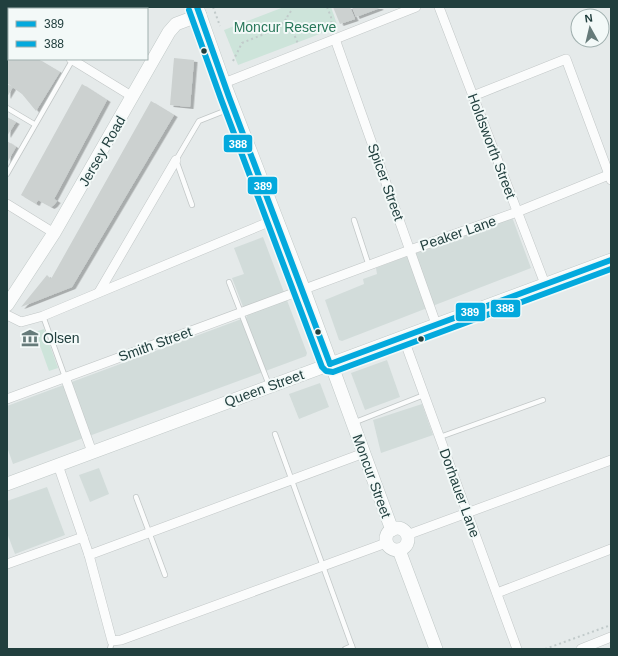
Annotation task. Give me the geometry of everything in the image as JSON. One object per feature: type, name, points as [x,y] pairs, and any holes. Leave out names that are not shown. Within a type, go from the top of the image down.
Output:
[{"type":"street","points":[[224,83],[416,7]]},
{"type":"street","name":"Holdsworth Street","points":[[439,7],[545,284]]},
{"type":"street","name":"Moncur Street","points":[[199,11],[233,108],[304,290],[392,530]]},
{"type":"street","name":"Jersey Road","points":[[7,305],[54,233],[176,24],[199,11]]},
{"type":"street","name":"Spicer Street","points":[[335,39],[436,324]]},
{"type":"street","points":[[473,96],[566,59],[610,176]]},
{"type":"street","points":[[74,60],[133,97]]},
{"type":"street","points":[[99,292],[176,160]]},
{"type":"street","name":"Peaker Lane","points":[[304,290],[517,212],[610,176]]},
{"type":"street","points":[[7,204],[54,233]]},
{"type":"street","points":[[7,315],[21,322],[42,316],[276,218]]},
{"type":"street","name":"Queen Street","points":[[7,484],[611,260]]},
{"type":"street","name":"Smith Street","points":[[7,399],[304,290]]},
{"type":"street","name":"Dorhauer Lane","points":[[403,337],[517,649]]},
{"type":"street","points":[[65,377],[92,452]]},
{"type":"street","points":[[89,555],[364,453]]},
{"type":"street","points":[[407,535],[611,460]]},
{"type":"street","points":[[58,465],[89,555],[111,645],[121,640],[386,543]]},
{"type":"street","points":[[400,529],[407,535],[407,543],[403,549],[391,549],[386,543],[386,536],[392,530],[400,529]]},
{"type":"street","points":[[7,564],[83,537]]},
{"type":"street","points":[[497,593],[611,549]]},
{"type":"street","points":[[399,550],[436,649]]},
{"type":"street","points":[[581,649],[611,637]]},
{"type":"lane","points":[[7,174],[71,60]]},
{"type":"lane","points":[[7,108],[34,124]]},
{"type":"lane","points":[[192,205],[176,160],[199,121],[233,108]]},
{"type":"lane","points":[[354,220],[369,266]]},
{"type":"lane","points":[[229,282],[240,314],[270,386]]},
{"type":"lane","points":[[42,316],[65,377]]},
{"type":"lane","name":"Moncur Street","points":[[352,423],[424,395]]},
{"type":"lane","points":[[440,437],[542,400]]},
{"type":"lane","points":[[275,434],[353,648],[345,649]]},
{"type":"lane","points":[[136,497],[165,575]]},
{"type":"path","points":[[213,7],[220,26]]},
{"type":"path","points":[[327,7],[331,17],[331,28],[335,39]]},
{"type":"path","points":[[233,61],[242,43],[279,28],[291,11]]},
{"type":"path","points":[[286,19],[285,26],[294,34],[302,52]]},
{"type":"path","points":[[545,649],[611,624]]},
{"type":"shaded area","points":[[512,217],[531,268],[342,341],[339,340],[325,300],[364,284],[363,279],[377,274],[376,268]]},
{"type":"shaded area","points":[[263,237],[307,353],[306,356],[13,464],[7,447],[7,406],[247,317],[232,278],[244,274],[234,248]]},
{"type":"shaded area","points":[[387,360],[400,397],[365,410],[351,373]]},
{"type":"shaded area","points":[[320,383],[329,407],[299,419],[289,394]]},
{"type":"shaded area","points":[[422,404],[433,435],[381,453],[373,420]]},
{"type":"shaded area","points":[[99,468],[109,494],[90,502],[79,475]]},
{"type":"shaded area","points":[[47,487],[65,535],[15,554],[7,533],[7,501]]},
{"type":"green space","name":"Moncur Reserve","points":[[284,7],[331,7],[338,27],[238,65],[224,30]]},
{"type":"green space","points":[[44,329],[58,368],[49,371],[35,332]]},
{"type":"building","points":[[20,7],[95,7],[94,8]]},
{"type":"building","points":[[333,7],[350,7],[355,19],[340,24]]},
{"type":"building","points":[[352,7],[379,7],[380,8],[356,17]]},
{"type":"building","points":[[7,41],[8,60],[40,60],[60,72],[36,111],[22,94],[7,83]]},
{"type":"building","points":[[174,58],[194,60],[190,107],[170,105]]},
{"type":"building","points":[[7,84],[13,87],[7,97]]},
{"type":"building","points":[[82,84],[107,100],[54,199],[57,201],[51,207],[38,200],[36,204],[21,195]]},
{"type":"building","points":[[151,101],[174,115],[72,287],[21,307],[47,275],[51,279]]},
{"type":"building","points":[[7,117],[16,122],[7,136]]},
{"type":"building","points":[[7,141],[16,147],[7,163]]},
{"type":"transit line","name":"389","points":[[197,7],[229,97],[330,364]]},
{"type":"transit line","name":"388","points":[[189,10],[322,367],[326,371],[333,372],[611,269]]},
{"type":"transit line","name":"389","points":[[330,364],[611,260]]},
{"type":"place","name":"Olsen","points":[[30,338]]}]
